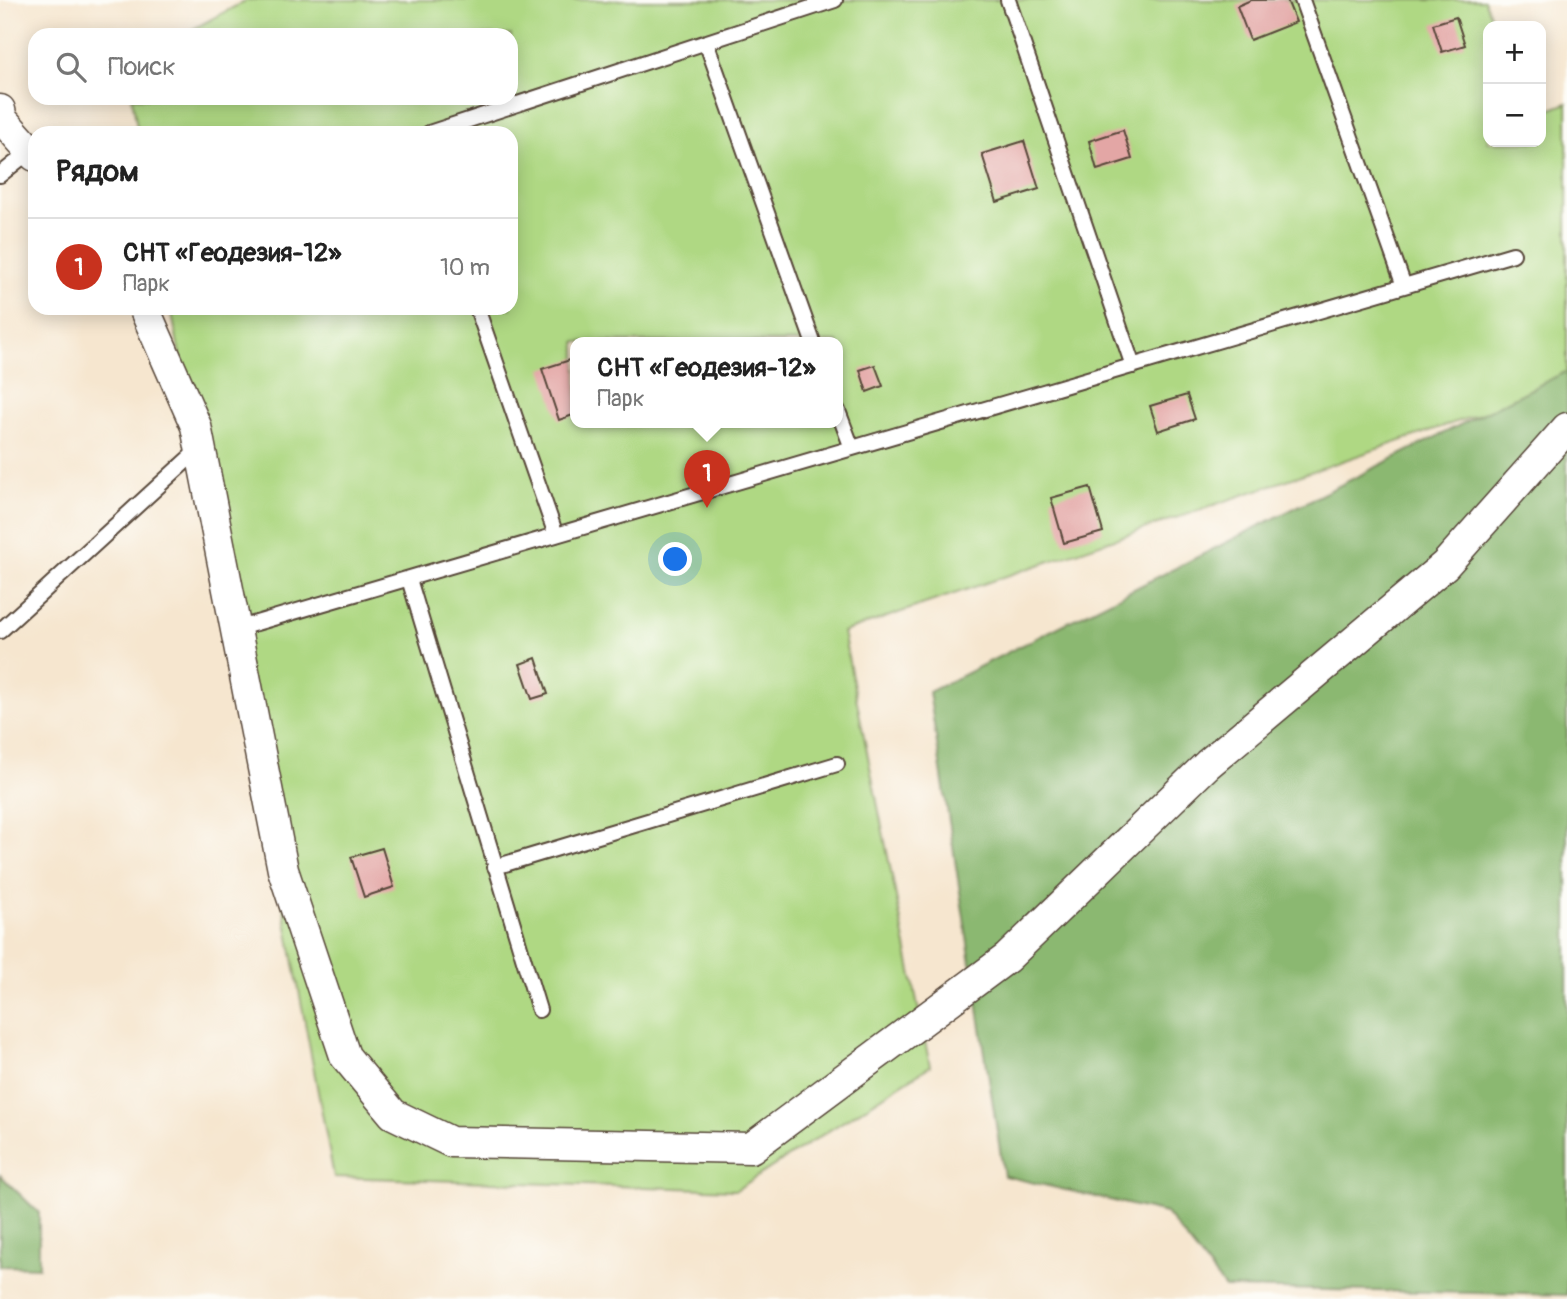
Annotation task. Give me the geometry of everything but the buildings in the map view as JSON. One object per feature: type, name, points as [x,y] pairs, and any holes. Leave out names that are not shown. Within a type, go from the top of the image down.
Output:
[{"type":"street","points":[[0,110],[2,119],[28,148]]},
{"type":"street","points":[[147,315],[195,426],[283,870],[345,1056],[393,1114],[452,1142],[751,1148],[1007,958],[1208,764],[1445,565],[1567,428]]},
{"type":"lane","points":[[518,104],[835,0]]},
{"type":"lane","points":[[1009,0],[1133,366]]},
{"type":"lane","points":[[1302,0],[1404,286]]},
{"type":"lane","points":[[706,43],[811,337]]},
{"type":"lane","points":[[451,126],[515,105]]},
{"type":"lane","points":[[0,175],[28,157]]},
{"type":"lane","points":[[236,629],[1513,254]]},
{"type":"lane","points":[[479,315],[556,535]]},
{"type":"lane","points":[[843,424],[852,448]]},
{"type":"lane","points":[[0,631],[200,448]]},
{"type":"lane","points":[[409,579],[539,1010]]},
{"type":"lane","points":[[495,867],[837,764]]},
{"type":"green space","points":[[247,0],[1484,0],[1493,21],[1483,21],[1483,147],[1546,147],[1546,111],[1567,103],[1567,384],[843,632],[930,1066],[736,1190],[334,1177],[172,315],[518,315],[518,126],[137,126],[133,105],[518,105],[518,28],[195,28]]},
{"type":"green space","points":[[1567,371],[1567,1295],[1225,1288],[1166,1213],[1004,1176],[929,692]]},
{"type":"green space","points":[[0,1175],[39,1213],[39,1267],[0,1266]]},
{"type":"place","name":"СНТ «Геодезия-12»","points":[[707,508]]}]
